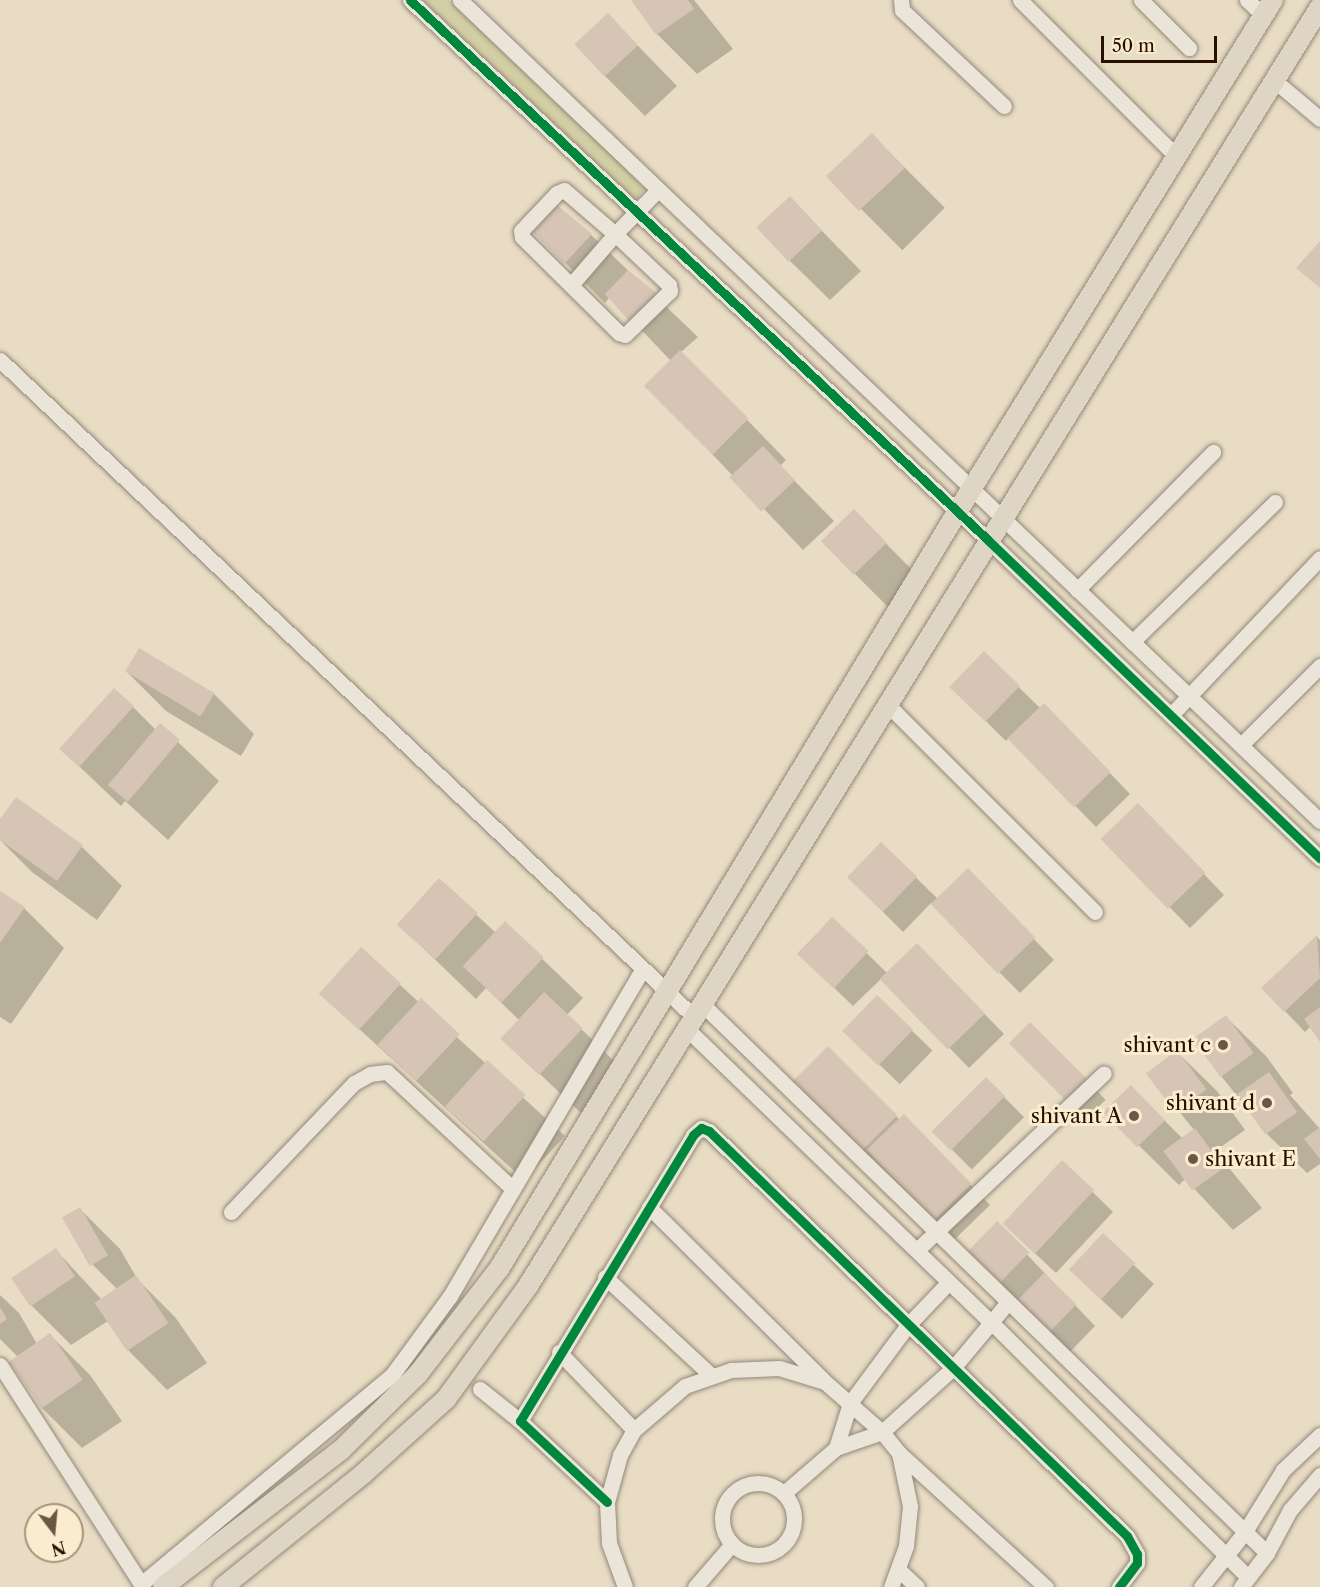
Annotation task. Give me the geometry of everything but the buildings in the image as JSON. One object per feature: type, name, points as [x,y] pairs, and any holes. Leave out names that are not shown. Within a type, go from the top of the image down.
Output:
[{"type":"main road","points":[[223,1587],[363,1474],[446,1399],[528,1286],[1320,7]]},
{"type":"main road","points":[[167,1586],[340,1450],[418,1374],[499,1269],[956,514],[1175,155],[1268,8]]},
{"type":"street","points":[[410,0],[956,514],[988,540],[1320,858]]},
{"type":"street","points":[[459,0],[1320,820]]},
{"type":"street","points":[[901,0],[902,10],[1004,106]]},
{"type":"street","points":[[1020,0],[1175,155]]},
{"type":"street","points":[[1141,0],[1189,48]]},
{"type":"street","points":[[1246,0],[1268,8]]},
{"type":"street","points":[[1275,81],[1320,119]]},
{"type":"street","points":[[564,190],[615,234],[669,285],[670,291],[625,335],[522,237],[521,231],[557,193],[564,190]]},
{"type":"street","points":[[571,285],[635,212],[658,190]]},
{"type":"street","points":[[0,360],[666,993],[936,1232],[1267,1553]]},
{"type":"street","points":[[1077,590],[1213,452]]},
{"type":"street","points":[[1132,642],[1275,502]]},
{"type":"street","points":[[1171,715],[1320,558]]},
{"type":"street","points":[[1240,745],[1320,666]]},
{"type":"street","points":[[887,704],[1095,912]]},
{"type":"street","points":[[0,1365],[142,1586],[392,1375],[450,1296],[642,970]]},
{"type":"street","points":[[694,1017],[916,1250],[1226,1555],[1244,1582],[1267,1553],[1290,1510],[1320,1475]]},
{"type":"street","points":[[231,1212],[354,1083],[370,1074],[387,1072],[513,1189]]},
{"type":"street","points":[[916,1250],[1104,1073]]},
{"type":"street","points":[[520,1421],[559,1352],[693,1135],[701,1128],[709,1131],[1128,1536],[1137,1554],[1137,1563],[1119,1587]]},
{"type":"street","points":[[649,1207],[825,1382],[882,1432],[899,1453],[1046,1587]]},
{"type":"street","points":[[606,1277],[712,1376]]},
{"type":"street","points":[[836,1448],[850,1403],[908,1325],[949,1282]]},
{"type":"street","points":[[784,1493],[836,1448],[882,1432],[953,1368],[993,1324],[1008,1302]]},
{"type":"street","points":[[559,1352],[634,1430]]},
{"type":"street","points":[[625,1587],[609,1543],[607,1502],[620,1455],[634,1430],[685,1386],[731,1370],[779,1368],[825,1382]]},
{"type":"street","points":[[480,1389],[520,1421],[607,1502]]},
{"type":"street","points":[[1201,1587],[1244,1533],[1283,1470],[1320,1435]]},
{"type":"street","points":[[891,1587],[900,1571],[910,1506],[899,1453]]},
{"type":"street","points":[[761,1483],[784,1493],[791,1502],[794,1524],[784,1545],[763,1555],[752,1555],[732,1544],[722,1522],[723,1509],[737,1489],[761,1483]]},
{"type":"street","points":[[695,1587],[732,1544]]},
{"type":"street","points":[[900,1571],[917,1587]]},
{"type":"shaded area","points":[[422,0],[449,0],[646,187],[636,200]]},
{"type":"cycle path","points":[[410,0],[988,540],[1320,858]]},
{"type":"cycle path","points":[[607,1502],[520,1421],[693,1135],[701,1128],[709,1131],[1127,1536],[1137,1554],[1137,1563],[1119,1587]]},
{"type":"place","name":"shivant c","points":[[1223,1045]]},
{"type":"place","name":"shivant d","points":[[1267,1103]]},
{"type":"place","name":"shivant A","points":[[1134,1116]]},
{"type":"place","name":"shivant E","points":[[1193,1159]]}]
